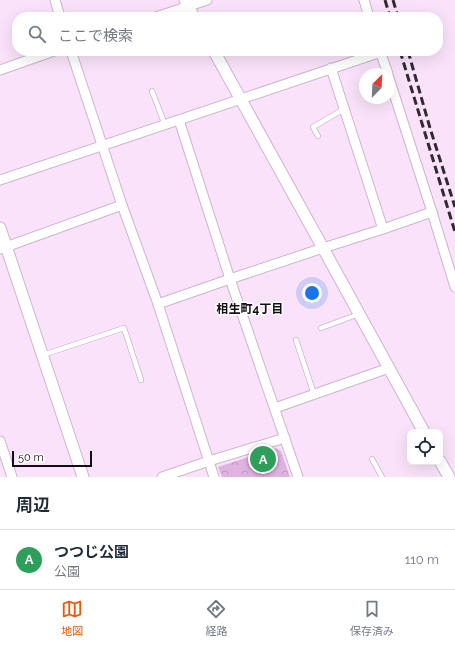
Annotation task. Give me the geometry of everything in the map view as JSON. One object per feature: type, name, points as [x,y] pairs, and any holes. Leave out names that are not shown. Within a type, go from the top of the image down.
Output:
[{"type":"street","points":[[55,0],[59,12]]},
{"type":"street","points":[[167,12],[187,3],[207,0]]},
{"type":"street","points":[[364,0],[368,12]]},
{"type":"street","points":[[187,3],[192,12]]},
{"type":"street","points":[[0,70],[40,56]]},
{"type":"street","points":[[73,56],[122,205],[158,304],[214,477]]},
{"type":"street","points":[[217,56],[422,429]]},
{"type":"street","points":[[0,180],[368,56]]},
{"type":"street","points":[[382,56],[386,68]]},
{"type":"street","points":[[331,68],[383,229]]},
{"type":"street","points":[[395,97],[455,287]]},
{"type":"street","points":[[179,120],[230,279],[298,477]]},
{"type":"street","points":[[4,248],[122,205]]},
{"type":"street","points":[[158,304],[432,212]]},
{"type":"street","points":[[0,228],[4,248],[43,355],[83,477]]},
{"type":"street","points":[[275,408],[389,368]]},
{"type":"street","points":[[162,477],[285,438]]},
{"type":"street","points":[[0,441],[12,477]]},
{"type":"street","points":[[442,465],[449,477]]},
{"type":"lane","points":[[152,91],[165,125]]},
{"type":"lane","points":[[318,136],[313,127],[344,109]]},
{"type":"lane","points":[[321,328],[360,314]]},
{"type":"lane","points":[[43,355],[124,328],[141,380]]},
{"type":"lane","points":[[296,340],[314,394]]},
{"type":"lane","points":[[372,459],[382,477]]},
{"type":"green space","points":[[276,448],[281,451],[290,477],[222,477],[218,467]]},
{"type":"railway","points":[[385,0],[389,12]]},
{"type":"railway","points":[[393,0],[397,12]]},
{"type":"railway","points":[[402,56],[455,232]]},
{"type":"railway","points":[[409,56],[455,207]]},
{"type":"place","name":"つつじ公園","points":[[263,459]]},
{"type":"district","name":"相生町4丁目","points":[[250,309]]}]
